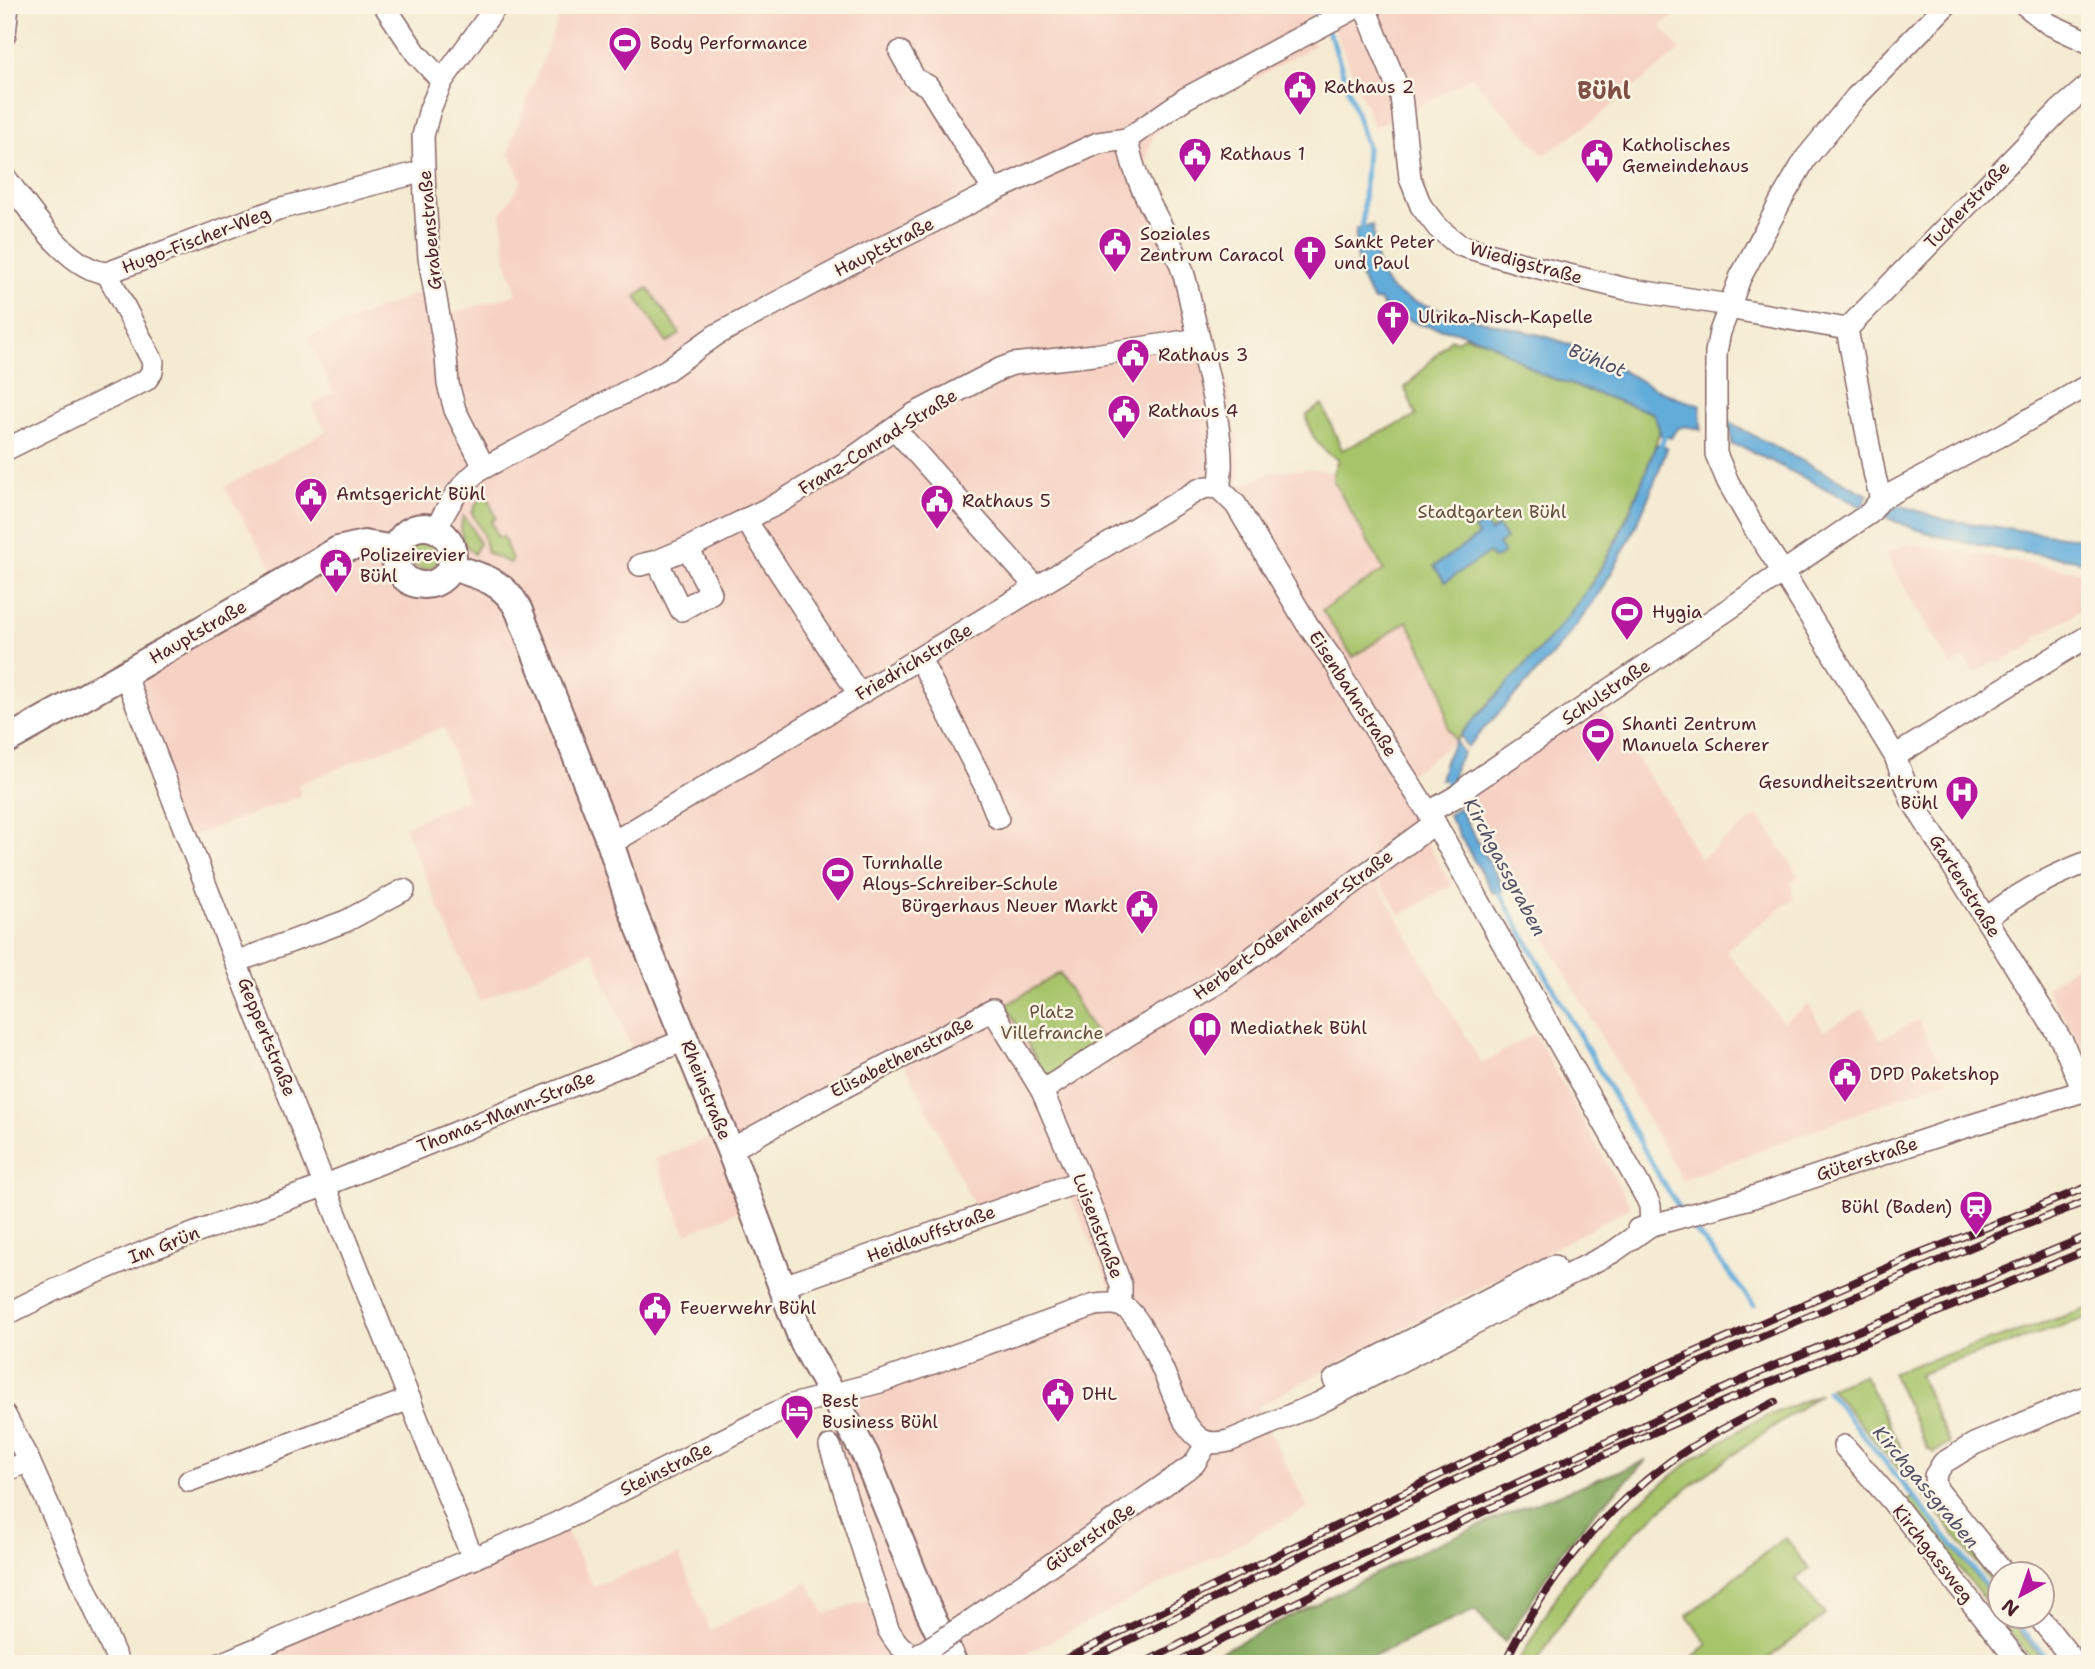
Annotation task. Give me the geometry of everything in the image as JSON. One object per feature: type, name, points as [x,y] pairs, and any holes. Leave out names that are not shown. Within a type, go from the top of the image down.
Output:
[{"type":"street","points":[[5,34],[8,5]]},
{"type":"street","points":[[384,5],[416,53],[442,81]]},
{"type":"street","name":"Grabenstraße","points":[[484,467],[455,410],[447,384],[446,357],[429,258],[424,136],[429,109],[442,81],[497,5]]},
{"type":"street","name":"Hauptstraße","points":[[436,529],[461,486],[484,467],[667,370],[716,335],[994,191],[1098,143],[1127,139],[1186,98],[1363,5]]},
{"type":"street","name":"Wiedigstraße","points":[[1363,5],[1401,96],[1410,178],[1420,206],[1438,228],[1459,245],[1523,264],[1626,289],[1730,305]]},
{"type":"street","name":"Gartenstraße","points":[[1946,5],[1856,97],[1806,159],[1740,278],[1720,332],[1716,352],[1716,454],[1728,482],[1756,531],[1895,756],[1911,799],[2063,1043],[2086,1090]]},
{"type":"street","points":[[2025,5],[2049,24],[2090,43]]},
{"type":"street","points":[[900,52],[915,79],[928,86],[994,191]]},
{"type":"street","name":"Tucherstraße","points":[[1847,329],[2059,111],[2088,89]]},
{"type":"street","points":[[1127,139],[1132,166],[1183,274],[1211,386],[1222,467],[1219,488]]},
{"type":"street","name":"Hugo-Fischer-Weg","points":[[5,177],[61,247],[88,268],[107,273],[278,209],[424,171]]},
{"type":"street","points":[[5,450],[146,380],[152,372],[153,362],[107,273]]},
{"type":"street","points":[[1730,305],[1740,310],[1847,329],[1880,500]]},
{"type":"street","name":"Franz-Conrad-Straße","points":[[688,548],[711,593],[681,610],[649,563],[688,548],[779,503],[831,473],[914,414],[951,394],[1013,364],[1199,339]]},
{"type":"street","points":[[1783,572],[1880,500],[2090,384]]},
{"type":"street","points":[[895,429],[1036,587]]},
{"type":"street","name":"Friedrichstraße","points":[[610,842],[920,659],[1198,490],[1219,488]]},
{"type":"street","name":"Eisenbahnstraße","points":[[1219,488],[1236,505],[1290,598],[1337,666],[1342,679],[1441,809],[1647,1199],[1651,1225]]},
{"type":"street","points":[[745,519],[859,694]]},
{"type":"street","points":[[419,527],[436,529],[443,534],[452,550],[451,567],[438,581],[428,585],[410,582],[397,568],[395,549],[404,535],[411,530],[419,527]]},
{"type":"street","name":"Hauptstraße","points":[[7,736],[125,674],[338,550],[364,544],[395,549]]},
{"type":"street","name":"Rheinstraße","points":[[451,567],[495,583],[513,597],[610,842],[631,907],[730,1150],[803,1342],[866,1456],[954,1664]]},
{"type":"street","name":"Schulstraße","points":[[1441,809],[1471,784],[1783,572]]},
{"type":"street","points":[[1895,756],[2090,635]]},
{"type":"street","points":[[920,659],[986,788],[998,818]]},
{"type":"street","name":"Geppertstraße","points":[[125,674],[473,1559]]},
{"type":"street","name":"Herbert-Odenheimer-Straße","points":[[1042,1091],[1113,1044],[1216,984],[1441,809]]},
{"type":"street","points":[[1987,918],[2007,901],[2090,861]]},
{"type":"street","points":[[236,962],[346,921],[404,890]]},
{"type":"street","name":"Elisabethenstraße","points":[[730,1150],[993,1010],[1042,1091]]},
{"type":"street","name":"Thomas-Mann-Straße","points":[[326,1185],[685,1040]]},
{"type":"street","name":"Güterstraße","points":[[830,1446],[888,1629],[901,1648],[910,1654],[919,1655],[1194,1464],[1207,1443],[1229,1441],[1289,1415],[1305,1395],[1604,1240],[1747,1199],[2086,1090]]},
{"type":"street","name":"Luisenstraße","points":[[1042,1091],[1081,1181],[1121,1285],[1121,1305],[1136,1318],[1185,1422],[1193,1433],[1207,1443]]},
{"type":"street","name":"Heidlauffstraße","points":[[781,1287],[1081,1181]]},
{"type":"street","name":"Im Grün","points":[[5,1315],[55,1290],[149,1250],[326,1185]]},
{"type":"street","name":"Steinstraße","points":[[220,1664],[555,1524],[792,1405],[880,1382],[1095,1305],[1121,1305]]},
{"type":"street","points":[[1994,1560],[1936,1488],[1935,1476],[1943,1462],[1973,1444],[2090,1395]]},
{"type":"street","points":[[189,1481],[410,1399]]},
{"type":"street","points":[[5,1415],[29,1461],[119,1664]]},
{"type":"street","name":"Kirchgassweg","points":[[1844,1446],[1892,1502],[2020,1664]]},
{"type":"street","points":[[5,1471],[29,1461]]},
{"type":"street","points":[[2049,1630],[2076,1664]]},
{"type":"shaded area","points":[[552,5],[1688,5],[1661,26],[1680,50],[1593,121],[1544,155],[1471,77],[1409,112],[1374,127],[1334,28],[1311,40],[1315,45],[1254,80],[1250,73],[1168,121],[1154,135],[1147,155],[1146,170],[1156,192],[1196,257],[1229,390],[1240,483],[1246,484],[1275,471],[1317,469],[1333,473],[1333,480],[1343,500],[1384,571],[1323,611],[1353,657],[1407,621],[1441,687],[1448,728],[1455,741],[1420,767],[1392,783],[1452,885],[1401,915],[1368,867],[1482,1064],[1534,1033],[1631,1207],[1545,1253],[1546,1256],[1522,1265],[1257,1407],[1308,1508],[1006,1664],[222,1664],[561,1520],[593,1586],[679,1555],[710,1630],[808,1582],[825,1614],[888,1593],[824,1397],[872,1372],[1112,1291],[1063,1179],[976,1210],[913,1080],[896,1051],[736,1140],[759,1202],[686,1234],[655,1159],[717,1135],[677,1034],[634,1055],[593,951],[479,1001],[404,827],[467,798],[444,727],[298,784],[301,796],[184,839],[118,666],[278,578],[224,487],[326,431],[312,406],[334,393],[308,338],[440,284],[445,315],[517,294],[506,260],[501,214],[522,181],[509,153],[560,14]]},
{"type":"shaded area","points":[[1906,543],[2090,573],[2090,605],[2035,638],[2037,642],[1998,665],[1995,661],[1974,674],[1965,658],[1951,667],[1886,555]]},
{"type":"shaded area","points":[[1593,699],[1665,798],[1700,859],[1758,815],[1799,875],[1791,883],[1793,899],[1726,950],[1783,1022],[1809,1004],[1823,1031],[1864,1008],[1880,1039],[1918,1020],[1948,1079],[1682,1180],[1462,790]]},
{"type":"shaded area","points":[[2090,957],[2090,1057],[2045,988]]},
{"type":"green space","points":[[648,288],[680,334],[667,343],[636,297]]},
{"type":"green space","name":"Stadtgarten Bühl","points":[[1464,336],[1489,342],[1543,375],[1653,413],[1660,431],[1621,531],[1595,578],[1538,653],[1455,741],[1448,728],[1441,687],[1407,621],[1353,657],[1322,610],[1384,570],[1333,480],[1338,459],[1316,441],[1307,415],[1322,404],[1342,450],[1416,416],[1405,388],[1451,339],[1457,341]]},
{"type":"green space","points":[[486,493],[496,518],[491,521],[498,538],[503,536],[512,560],[510,563],[487,553],[483,534],[472,513]]},
{"type":"green space","points":[[463,516],[479,543],[474,554],[462,537]]},
{"type":"green space","points":[[424,539],[435,543],[439,554],[435,565],[424,569],[413,565],[409,554],[413,543]]},
{"type":"green space","name":"Platz Villefranche","points":[[1060,973],[1098,1039],[1047,1079],[1006,1005]]},
{"type":"green space","points":[[2090,1308],[2090,1317],[1919,1375],[1949,1443],[1934,1453],[1927,1448],[1892,1372]]},
{"type":"green space","points":[[1864,1375],[1914,1474],[1908,1480],[1830,1388]]},
{"type":"green space","points":[[1820,1394],[1710,1471],[1633,1535],[1589,1584],[1536,1664],[1517,1664],[1569,1575],[1626,1513],[1694,1458],[1751,1423]]},
{"type":"green space","points":[[1646,1461],[1595,1512],[1562,1551],[1505,1642],[1475,1610],[1355,1664],[1196,1664],[1425,1549],[1522,1508]]},
{"type":"green space","points":[[1923,1486],[1935,1494],[1986,1560],[1986,1575],[1919,1489]]},
{"type":"green space","points":[[1912,1496],[1986,1589],[1986,1602],[1907,1502]]},
{"type":"green space","points":[[1785,1537],[1809,1569],[1796,1579],[1825,1615],[1761,1664],[1685,1664],[1708,1644],[1687,1616]]},
{"type":"green space","points":[[2008,1630],[2019,1630],[2046,1664],[2035,1664]]},
{"type":"water","points":[[1373,225],[1379,268],[1386,284],[1397,294],[1456,315],[1545,336],[1578,348],[1663,392],[1700,405],[1701,430],[1683,426],[1677,429],[1671,438],[1659,434],[1653,413],[1543,375],[1489,342],[1418,324],[1383,306],[1379,300],[1374,301],[1361,275],[1356,239],[1356,229]]},
{"type":"water","points":[[1729,421],[1868,495],[1862,507],[1743,447],[1732,445]]},
{"type":"water","points":[[1656,444],[1667,448],[1641,515],[1608,579],[1554,652],[1467,747],[1460,735],[1571,613],[1602,567],[1632,507]]},
{"type":"water","points":[[1899,505],[1946,520],[2090,540],[2090,562],[1958,541],[1883,516]]},
{"type":"water","points":[[1484,523],[1490,532],[1498,526],[1506,539],[1498,544],[1504,553],[1494,559],[1489,553],[1445,582],[1434,566],[1478,536],[1474,529]]},
{"type":"water","points":[[1455,741],[1463,753],[1455,766],[1453,779],[1440,780],[1445,761]]},
{"type":"water","points":[[1459,808],[1504,889],[1493,893],[1448,815]]},
{"type":"waterway","name":"Bühlot","points":[[1307,5],[1321,21]]},
{"type":"waterway","name":"Bühlot","points":[[1326,29],[1332,39],[1367,147],[1362,233]]},
{"type":"waterway","name":"Kirchgassgraben","points":[[1660,451],[1666,430]]},
{"type":"waterway","name":"Kirchgassgraben","points":[[1447,774],[1449,795]]},
{"type":"waterway","name":"Kirchgassgraben","points":[[1495,885],[1663,1183],[1681,1210]]},
{"type":"waterway","name":"Kirchgassgraben","points":[[1688,1221],[1754,1305]]},
{"type":"waterway","name":"Kirchgassgraben","points":[[1827,1391],[1986,1585]]},
{"type":"waterway","name":"Kirchgassgraben","points":[[2023,1630],[2050,1664]]},
{"type":"railway","points":[[1055,1664],[1645,1374],[1912,1257],[2090,1186]]},
{"type":"railway","points":[[1081,1664],[1652,1383],[1995,1237],[2090,1200]]},
{"type":"railway","points":[[1142,1664],[1304,1580],[1778,1364],[2090,1235]]},
{"type":"railway","points":[[1173,1664],[1410,1547],[1650,1434],[2090,1249]]},
{"type":"railway","points":[[1504,1664],[1554,1580],[1574,1553],[1619,1505],[1681,1454],[1775,1402]]},
{"type":"place","name":"Body Performance","points":[[625,73]]},
{"type":"place","name":"Rathaus 2","points":[[1300,117]]},
{"type":"place","name":"Rathaus 1","points":[[1195,184]]},
{"type":"place","name":"Katholisches Gemeindehaus","points":[[1597,185]]},
{"type":"place","name":"Soziales Zentrum Caracol","points":[[1115,274]]},
{"type":"place","name":"Sankt Peter und Paul","points":[[1310,282]]},
{"type":"place","name":"Ulrika-Nisch-Kapelle","points":[[1393,347]]},
{"type":"place","name":"Rathaus 3","points":[[1133,385]]},
{"type":"place","name":"Rathaus 4","points":[[1124,441]]},
{"type":"place","name":"Amtsgericht Bühl","points":[[311,524]]},
{"type":"place","name":"Rathaus 5","points":[[937,531]]},
{"type":"place","name":"Polizeirevier Bühl","points":[[336,595]]},
{"type":"place","name":"Hygia","points":[[1627,642]]},
{"type":"place","name":"Shanti Zentrum Manuela Scherer","points":[[1598,764]]},
{"type":"place","name":"Gesundheitszentrum Bühl","points":[[1962,822]]},
{"type":"place","name":"Turnhalle Aloys-Schreiber-Schule","points":[[838,903]]},
{"type":"place","name":"Bürgerhaus Neuer Markt","points":[[1142,936]]},
{"type":"place","name":"Mediathek Bühl","points":[[1205,1058]]},
{"type":"place","name":"DPD Paketshop","points":[[1845,1104]]},
{"type":"place","name":"Bühl (Baden)","points":[[1976,1237]]},
{"type":"place","name":"Feuerwehr Bühl","points":[[655,1338]]},
{"type":"place","name":"DHL","points":[[1058,1424]]},
{"type":"place","name":"Best Business Bühl","points":[[797,1441]]},
{"type":"district","name":"Bühl","points":[[1604,91]]}]
